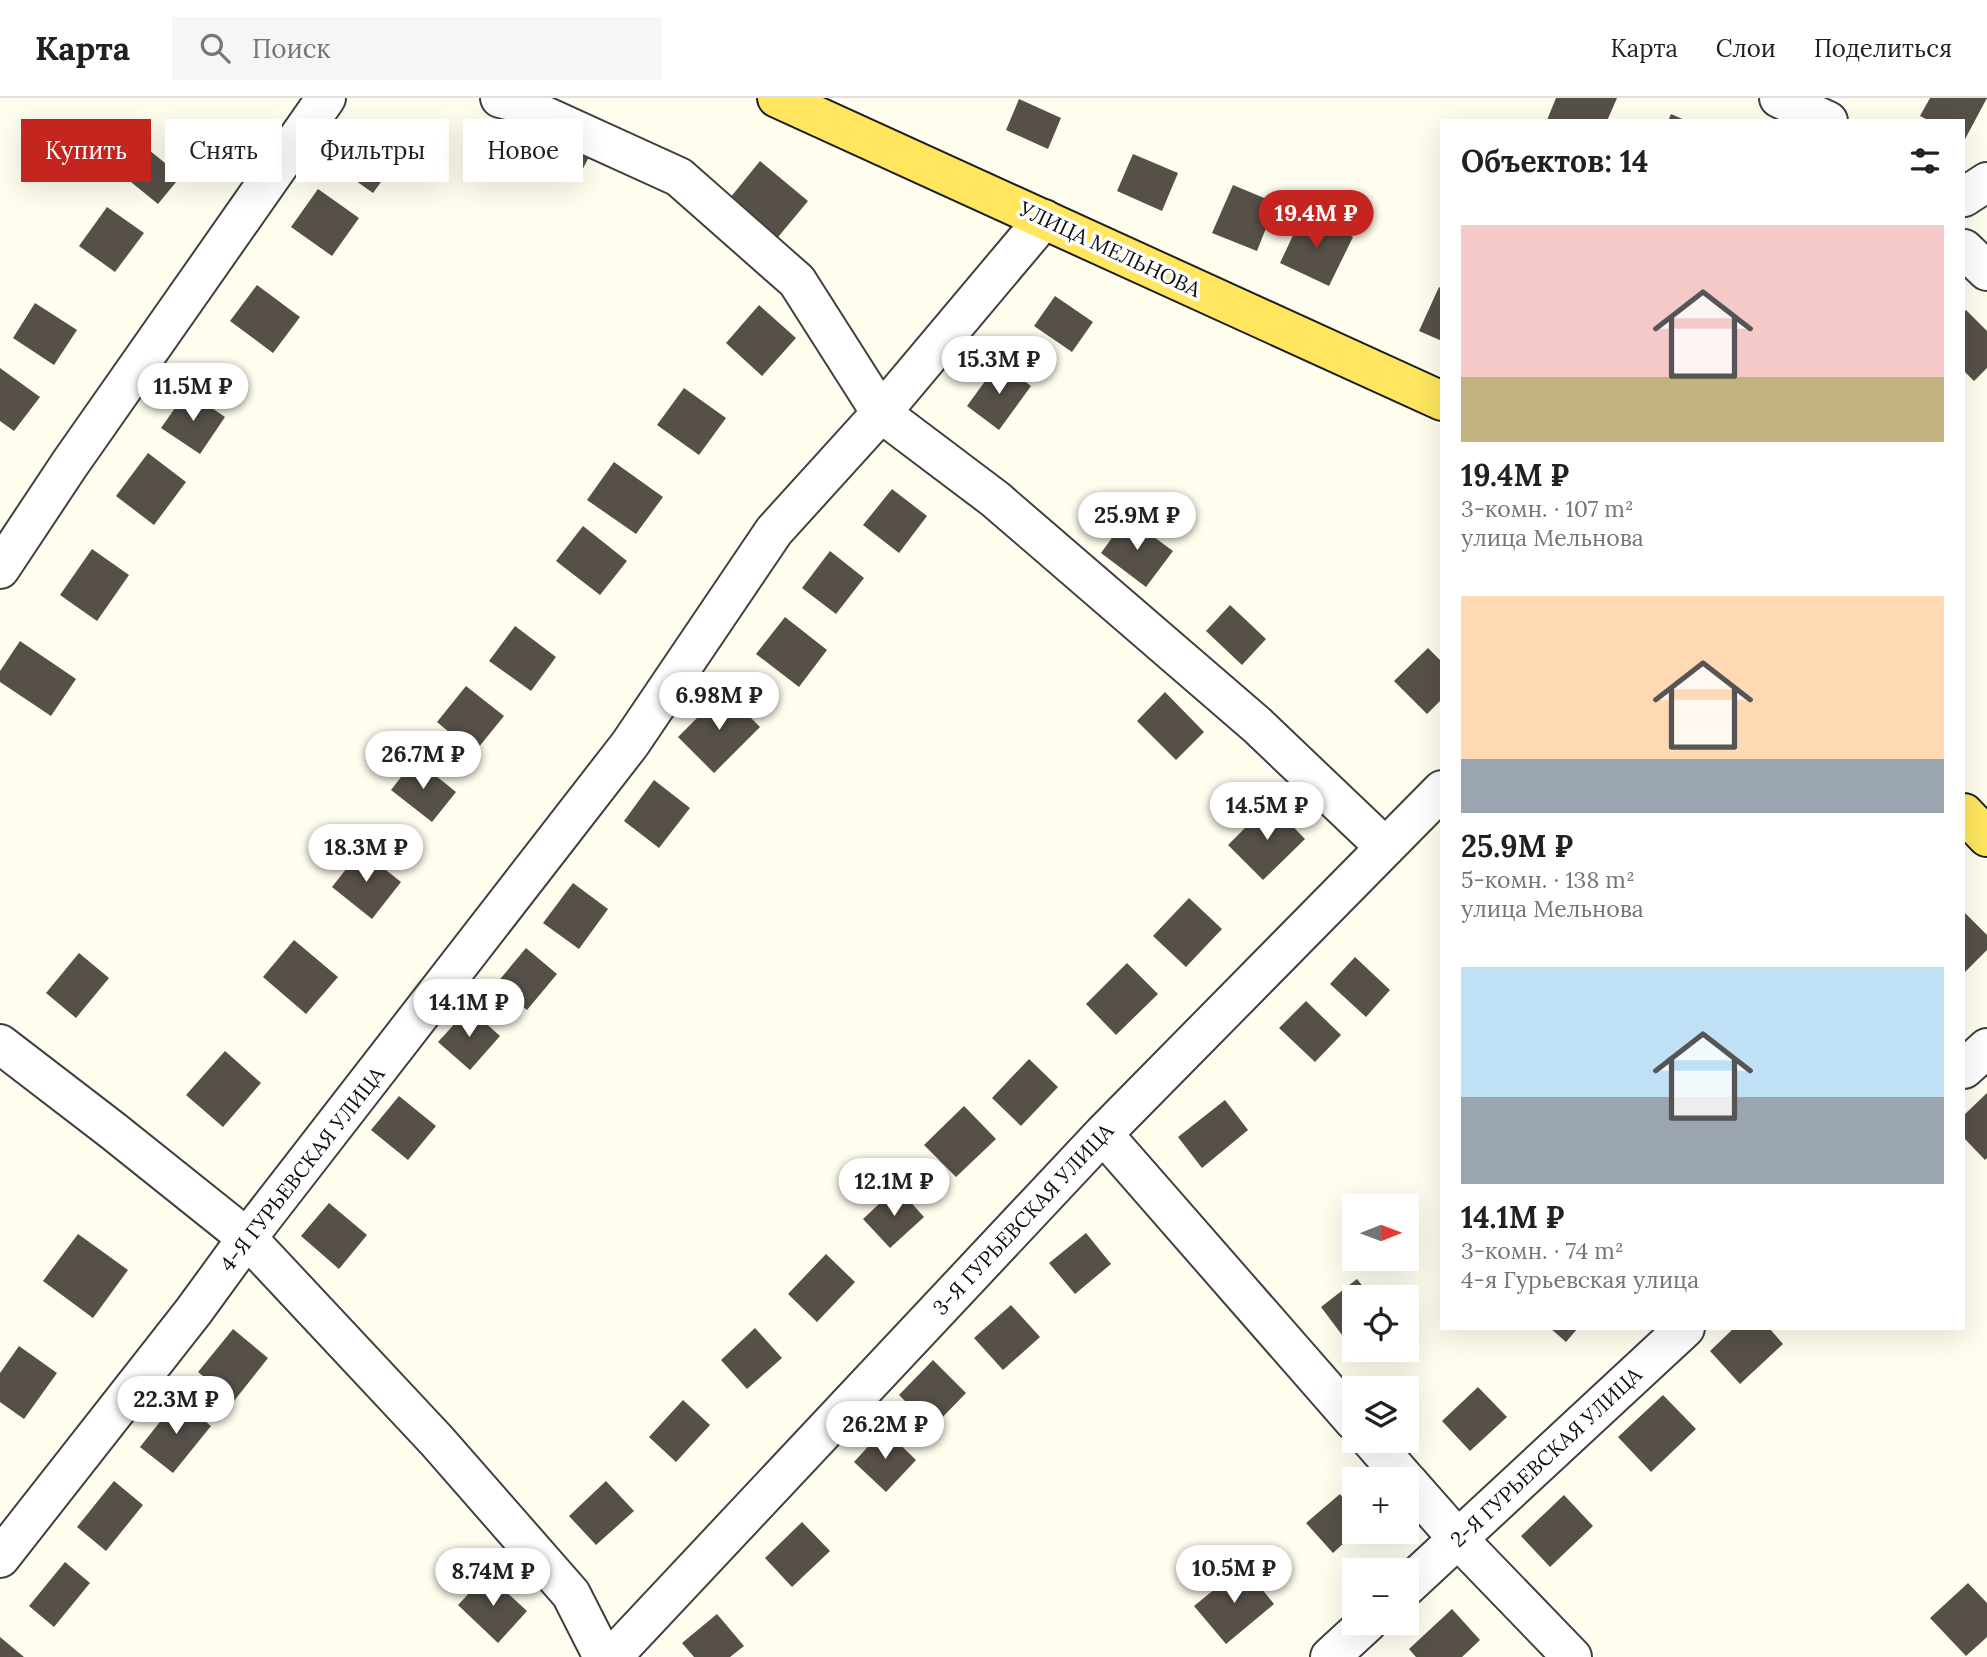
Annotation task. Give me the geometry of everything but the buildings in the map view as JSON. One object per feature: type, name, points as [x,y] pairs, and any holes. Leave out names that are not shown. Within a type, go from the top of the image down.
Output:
[{"type":"main road","name":"УЛИЦА МЕЛЬНОВА","points":[[777,98],[1440,400]]},
{"type":"main road","points":[[1965,814],[1987,837]]},
{"type":"street","points":[[0,569],[69,465],[326,98]]},
{"type":"street","points":[[500,98],[679,177],[797,281],[881,413],[995,499],[1257,725],[1385,847]]},
{"type":"street","points":[[1779,98],[1824,119]]},
{"type":"street","points":[[1965,196],[1987,182]]},
{"type":"street","name":"4-Я ГУРЬЕВСКАЯ УЛИЦА","points":[[0,1558],[630,744],[774,531],[881,413],[1044,219]]},
{"type":"street","points":[[1965,250],[1987,271]]},
{"type":"street","name":"3-Я ГУРЬЕВСКАЯ УЛИЦА","points":[[612,1657],[1103,1133],[1440,792]]},
{"type":"street","points":[[0,1044],[247,1238],[437,1441],[571,1594],[603,1657]]},
{"type":"street","points":[[1965,1068],[1987,1048]]},
{"type":"street","points":[[1103,1133],[1342,1407]]},
{"type":"street","name":"2-Я ГУРЬЕВСКАЯ УЛИЦА","points":[[1419,1575],[1683,1330]]},
{"type":"street","points":[[1382,1453],[1395,1467]]},
{"type":"street","points":[[1419,1495],[1572,1657]]},
{"type":"street","points":[[1330,1657],[1354,1635]]}]
